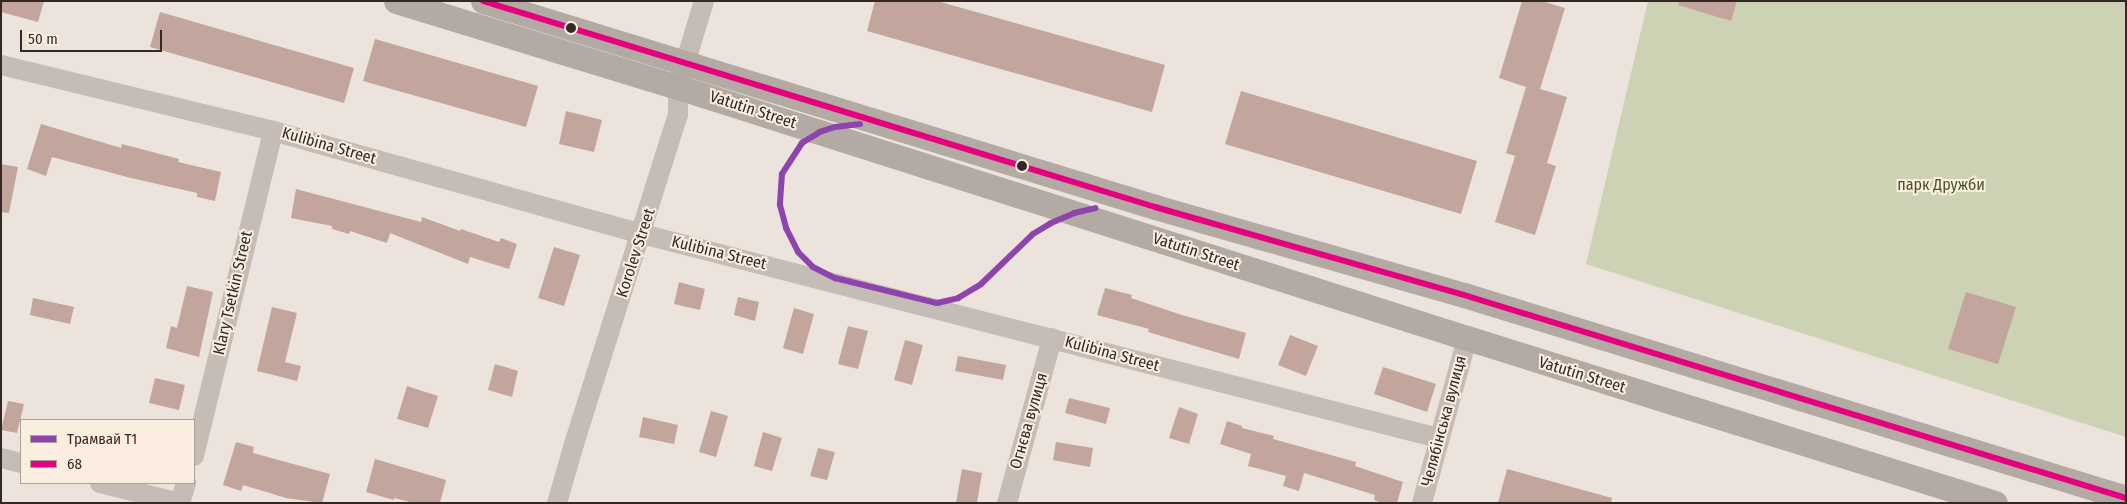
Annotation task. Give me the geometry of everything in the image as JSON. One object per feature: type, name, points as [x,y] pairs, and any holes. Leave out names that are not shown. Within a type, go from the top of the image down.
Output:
[{"type":"main road","name":"Vatutin Street","points":[[396,1],[678,87],[1467,338],[1995,503]]},
{"type":"main road","name":"Vatutin Street","points":[[483,1],[1155,207],[1464,295],[2126,498]]},
{"type":"street","name":"Korolev Street","points":[[557,503],[678,115],[678,87],[704,1]]},
{"type":"street","name":"Kulibina Street","points":[[1,65],[273,131],[642,234],[1438,438]]},
{"type":"street","name":"Klary Tsetkin Street","points":[[195,452],[273,131]]},
{"type":"street","name":"Огнєва вулиця","points":[[1006,503],[1052,338]]},
{"type":"street","name":"Челябінська вулиця","points":[[1422,503],[1438,438],[1467,338]]},
{"type":"street","points":[[1,458],[20,463]]},
{"type":"street","points":[[104,484],[180,503],[186,484]]},
{"type":"green space","name":"парк Дружби","points":[[1648,1],[2126,1],[2126,437],[1586,264]]},
{"type":"building","points":[[1,1],[44,1],[38,22],[1,12]]},
{"type":"building","points":[[875,1],[937,1],[1165,65],[1152,112],[867,31]]},
{"type":"building","points":[[1522,1],[1542,1],[1565,8],[1540,89],[1567,97],[1547,163],[1556,166],[1535,235],[1495,222],[1515,156],[1506,153],[1526,87],[1499,78]]},
{"type":"building","points":[[1679,1],[1737,1],[1731,21],[1678,5]]},
{"type":"building","points":[[160,12],[354,68],[344,103],[150,47]]},
{"type":"building","points":[[375,39],[538,86],[526,127],[363,81]]},
{"type":"building","points":[[1241,91],[1477,161],[1461,214],[1225,144]]},
{"type":"building","points":[[566,111],[602,120],[594,152],[559,144]]},
{"type":"building","points":[[41,124],[121,148],[122,144],[179,159],[178,162],[221,172],[215,201],[197,197],[197,193],[52,157],[46,176],[27,169]]},
{"type":"building","points":[[1,164],[18,167],[9,213],[1,212]]},
{"type":"building","points":[[296,189],[421,222],[422,217],[460,231],[461,229],[499,242],[501,238],[517,244],[509,269],[470,257],[468,264],[390,233],[387,243],[350,231],[349,234],[332,229],[332,226],[291,218]]},
{"type":"building","points":[[554,247],[580,255],[564,306],[538,298]]},
{"type":"building","points":[[679,282],[705,289],[700,310],[674,304]]},
{"type":"building","points":[[187,286],[213,292],[199,357],[166,348],[171,326],[177,328]]},
{"type":"building","points":[[1105,288],[1132,295],[1131,298],[1182,315],[1246,333],[1239,359],[1148,332],[1149,329],[1097,315]]},
{"type":"building","points":[[1966,292],[2016,307],[1998,364],[1948,349]]},
{"type":"building","points":[[738,297],[759,302],[755,321],[734,315]]},
{"type":"building","points":[[33,298],[74,307],[70,324],[30,315]]},
{"type":"building","points":[[272,307],[297,313],[285,362],[301,366],[297,381],[257,371]]},
{"type":"building","points":[[794,308],[814,314],[803,354],[783,348]]},
{"type":"building","points":[[848,326],[868,331],[858,369],[838,364]]},
{"type":"building","points":[[1290,335],[1318,346],[1306,376],[1278,365]]},
{"type":"building","points":[[905,340],[923,345],[912,385],[894,380]]},
{"type":"building","points":[[958,356],[1006,365],[1003,380],[955,371]]},
{"type":"building","points":[[495,364],[518,371],[512,397],[488,390]]},
{"type":"building","points":[[1383,367],[1436,384],[1427,412],[1374,394]]},
{"type":"building","points":[[155,378],[185,385],[179,410],[149,403]]},
{"type":"building","points":[[407,386],[438,396],[428,428],[397,419]]},
{"type":"building","points":[[1069,398],[1110,408],[1106,424],[1065,413]]},
{"type":"building","points":[[8,401],[24,404],[17,433],[1,430]]},
{"type":"building","points":[[1179,407],[1198,414],[1189,444],[1169,438]]},
{"type":"building","points":[[711,411],[728,416],[716,457],[699,452]]},
{"type":"building","points":[[643,417],[678,425],[674,444],[639,437]]},
{"type":"building","points":[[1227,421],[1242,426],[1242,428],[1274,436],[1273,439],[1356,462],[1355,466],[1403,482],[1397,503],[1382,503],[1374,500],[1375,495],[1304,473],[1299,491],[1283,486],[1286,476],[1248,466],[1251,454],[1220,444]]},
{"type":"building","points":[[763,432],[782,438],[772,471],[754,466]]},
{"type":"building","points":[[236,442],[254,447],[253,453],[330,474],[322,503],[286,498],[243,485],[241,491],[223,485]]},
{"type":"building","points":[[1056,442],[1093,448],[1090,467],[1053,460]]},
{"type":"building","points":[[818,448],[835,452],[827,480],[810,476]]},
{"type":"building","points":[[375,459],[446,480],[440,503],[414,503],[394,498],[394,500],[366,492]]},
{"type":"building","points":[[962,469],[982,473],[977,503],[956,503]]},
{"type":"building","points":[[1507,469],[1612,498],[1611,503],[1498,503]]},
{"type":"tram line","name":"T1","points":[[860,124],[835,127],[820,132],[802,143],[782,174],[780,205],[786,228],[798,252],[813,267],[835,278],[937,303],[958,298],[981,284],[1033,234],[1051,223],[1074,213],[1095,208]]},
{"type":"transit line","name":"68","points":[[483,1],[1155,207],[1464,295],[2126,498]]}]
